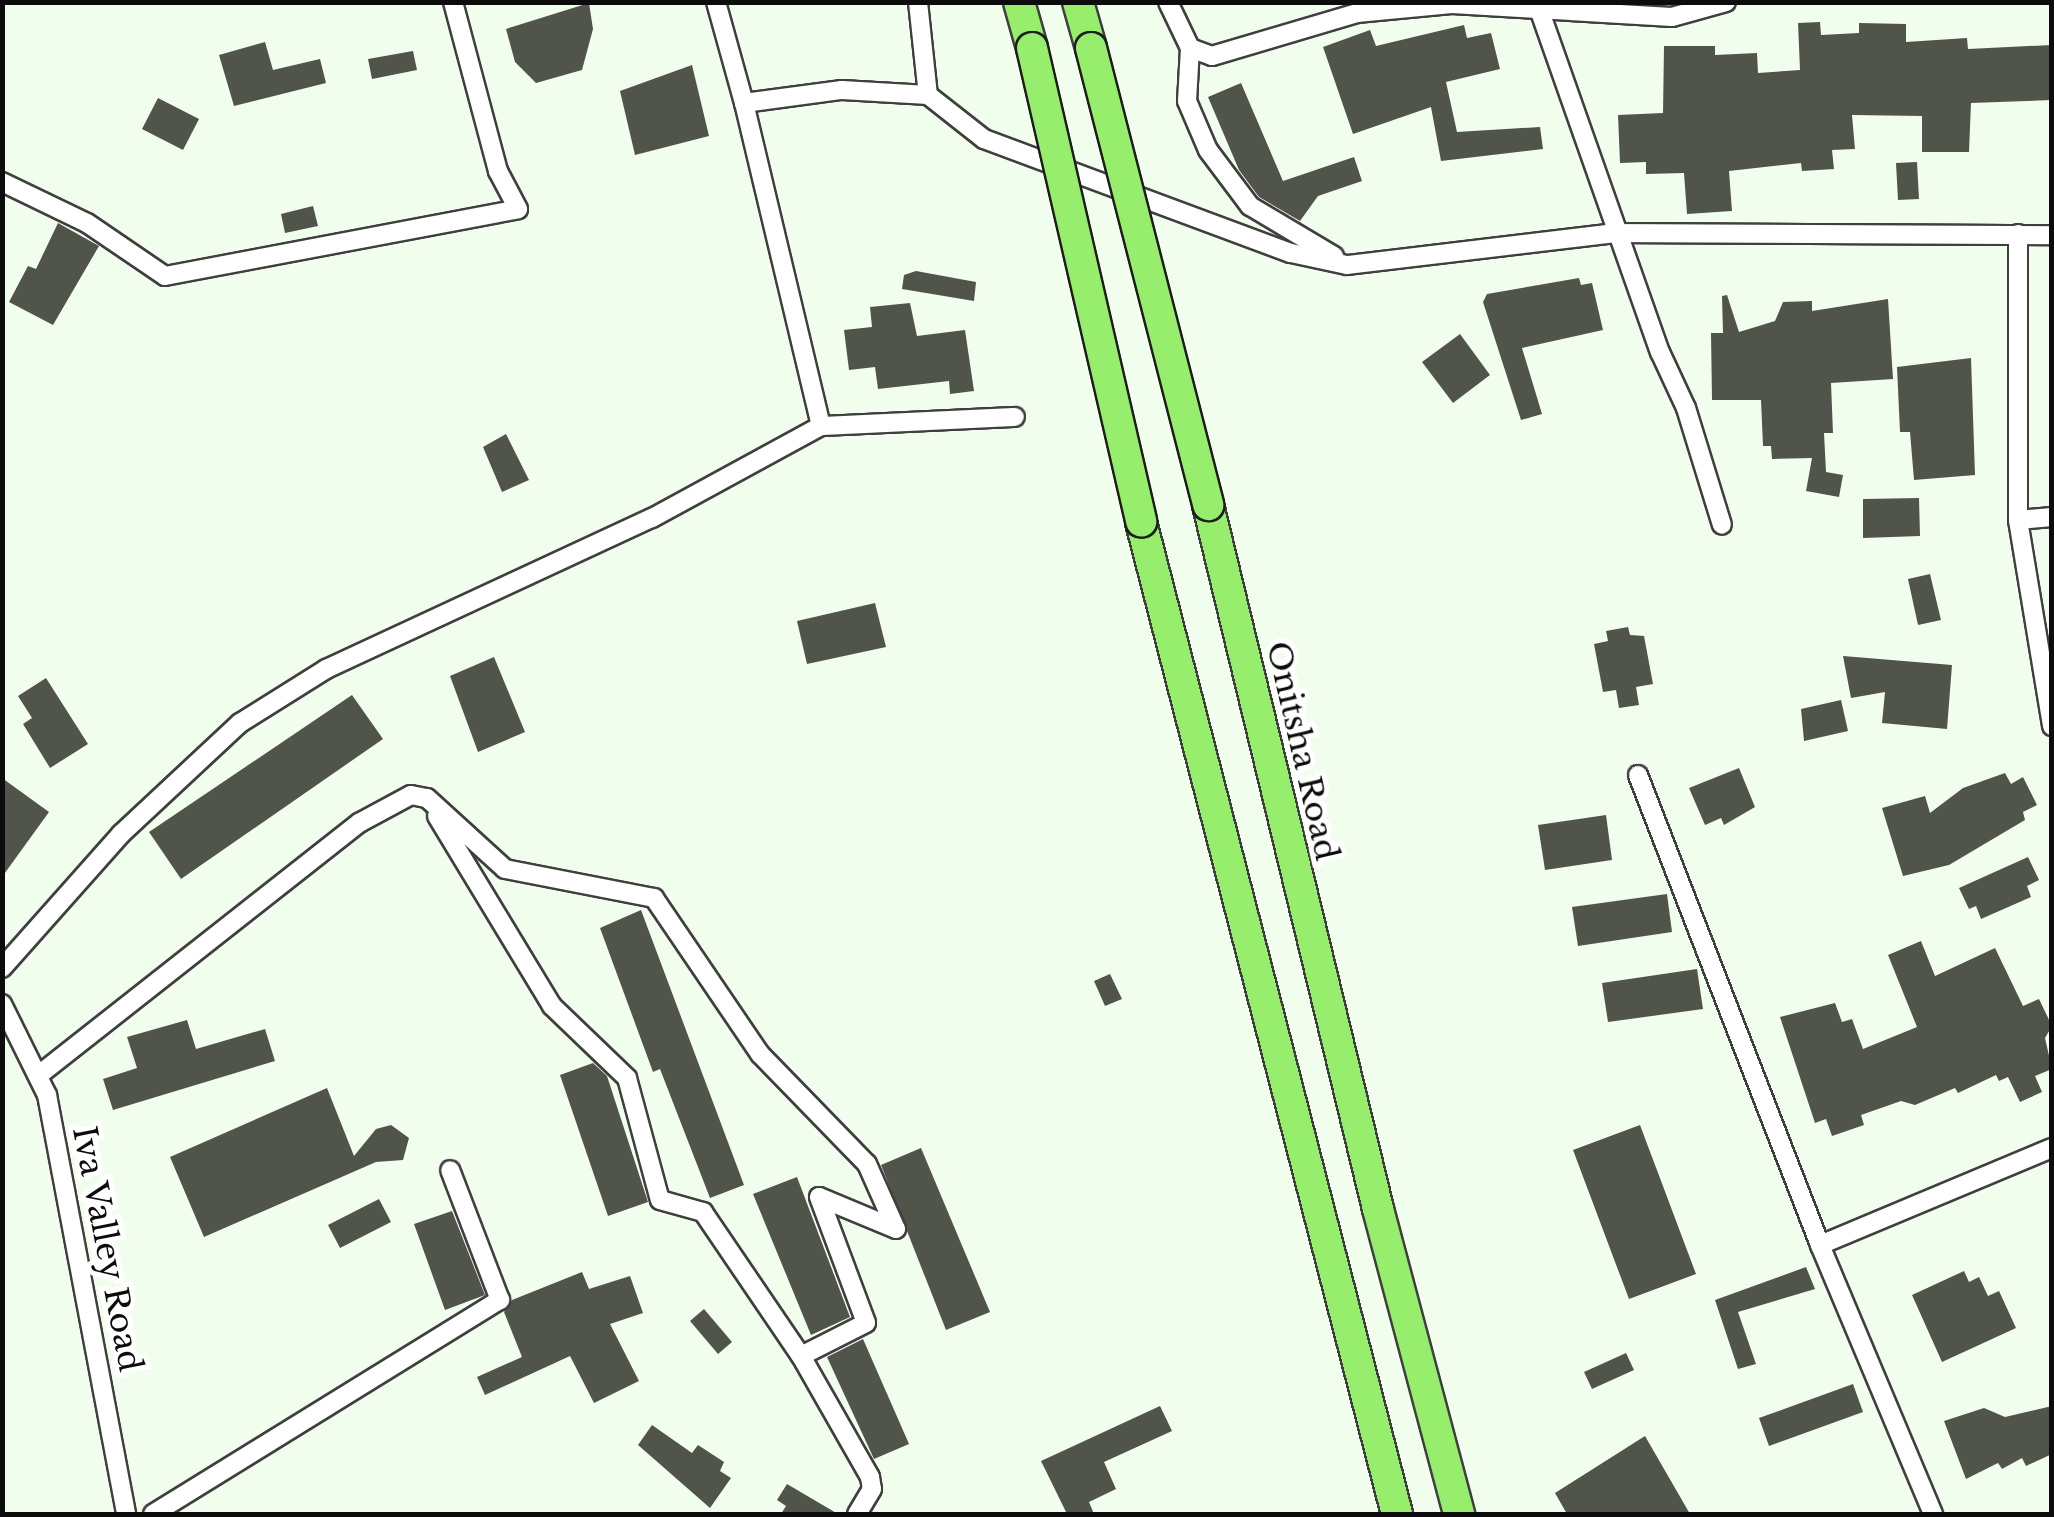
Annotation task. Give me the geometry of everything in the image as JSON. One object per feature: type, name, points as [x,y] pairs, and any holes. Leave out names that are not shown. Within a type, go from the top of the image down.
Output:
[{"type":"main road","points":[[1019,2],[1141,522],[1397,1514]]},
{"type":"main road","name":"Onitsha Road","points":[[1078,2],[1208,505],[1373,1190],[1459,1514]]},
{"type":"street","points":[[2,182],[87,224],[165,276],[518,209],[498,171],[452,2]]},
{"type":"street","points":[[716,2],[822,426]]},
{"type":"street","points":[[918,2],[928,95]]},
{"type":"street","points":[[1168,2],[1190,48],[1187,101],[1229,180],[1275,226],[1348,265]]},
{"type":"street","points":[[1190,48],[1212,56],[1357,13],[1452,4],[1538,6],[1672,17],[1726,2]]},
{"type":"street","points":[[1538,6],[1617,233],[1686,408],[1722,525]]},
{"type":"street","points":[[744,103],[842,90],[928,95],[984,139],[1292,253],[1348,265],[1617,233],[2052,235]]},
{"type":"street","points":[[2018,234],[2018,520],[2052,726]]},
{"type":"street","points":[[2,968],[122,834],[240,723],[326,670],[652,518],[822,426],[1015,417]]},
{"type":"street","points":[[2018,520],[2052,517]]},
{"type":"street","points":[[1638,775],[1820,1244],[1934,1514]]},
{"type":"street","points":[[40,1074],[360,823],[412,794],[427,798],[505,869],[654,898],[760,1054],[867,1164],[896,1228],[819,1198],[866,1323],[801,1356]]},
{"type":"street","points":[[427,798],[552,1006],[627,1078],[660,1200],[703,1212],[801,1356],[870,1476],[872,1488],[858,1514]]},
{"type":"street","name":"Iva Valley Road","points":[[2,1004],[40,1074],[126,1514]]},
{"type":"street","points":[[1820,1244],[2052,1148]]},
{"type":"street","points":[[154,1514],[500,1300],[450,1170]]},
{"type":"building","points":[[589,3],[593,29],[582,70],[536,83],[515,62],[506,29]]},
{"type":"building","points":[[1820,22],[1821,35],[1859,33],[1859,23],[1906,24],[1906,42],[1967,38],[1968,49],[2052,45],[2052,100],[1971,103],[1969,152],[1922,152],[1922,116],[1852,115],[1855,149],[1832,150],[1834,169],[1802,171],[1801,163],[1729,171],[1732,211],[1687,214],[1684,173],[1646,174],[1646,162],[1620,163],[1618,115],[1663,113],[1664,46],[1715,46],[1715,55],[1757,53],[1758,73],[1800,70],[1798,23]]},
{"type":"building","points":[[1464,25],[1467,38],[1491,33],[1500,69],[1446,82],[1457,132],[1540,127],[1543,149],[1441,161],[1431,107],[1353,134],[1323,47],[1370,30],[1376,46]]},
{"type":"building","points":[[265,42],[273,70],[320,59],[326,83],[234,106],[219,55]]},
{"type":"building","points":[[413,51],[417,70],[372,79],[368,59]]},
{"type":"building","points":[[692,65],[709,136],[635,155],[620,91]]},
{"type":"building","points":[[1241,83],[1283,181],[1354,157],[1362,181],[1318,196],[1300,221],[1259,197],[1239,170],[1208,97]]},
{"type":"building","points":[[158,98],[199,119],[183,150],[142,129]]},
{"type":"building","points":[[1917,162],[1919,199],[1898,200],[1896,163]]},
{"type":"building","points":[[313,206],[318,226],[285,233],[281,214]]},
{"type":"building","points":[[58,223],[99,246],[53,325],[9,302],[28,266],[36,269]]},
{"type":"building","points":[[916,271],[976,282],[974,301],[902,289],[904,275]]},
{"type":"building","points":[[1579,278],[1581,285],[1592,283],[1603,330],[1522,348],[1542,414],[1521,420],[1483,302],[1487,294]]},
{"type":"building","points":[[1727,295],[1739,332],[1775,321],[1783,302],[1812,301],[1812,311],[1888,299],[1893,379],[1831,383],[1833,433],[1824,433],[1826,472],[1843,475],[1839,497],[1806,491],[1812,458],[1772,459],[1771,446],[1763,446],[1761,400],[1712,400],[1711,333],[1723,333],[1722,296]]},
{"type":"building","points":[[910,303],[917,336],[965,330],[974,391],[950,394],[949,381],[878,389],[875,367],[849,370],[844,330],[872,327],[870,307]]},
{"type":"building","points":[[1460,334],[1490,375],[1453,403],[1422,362]]},
{"type":"building","points":[[1971,358],[1975,475],[1914,480],[1910,432],[1900,432],[1897,367]]},
{"type":"building","points":[[506,434],[529,480],[502,492],[483,447]]},
{"type":"building","points":[[1919,498],[1920,536],[1863,538],[1863,499]]},
{"type":"building","points":[[1930,574],[1941,620],[1918,625],[1908,579]]},
{"type":"building","points":[[875,603],[886,647],[807,664],[797,621]]},
{"type":"building","points":[[1628,627],[1630,635],[1644,636],[1653,684],[1636,687],[1639,705],[1619,708],[1616,690],[1603,692],[1594,644],[1608,641],[1606,631]]},
{"type":"building","points":[[1843,656],[1952,665],[1947,729],[1882,723],[1885,692],[1851,698]]},
{"type":"building","points":[[494,657],[525,732],[478,752],[450,676]]},
{"type":"building","points":[[46,678],[88,744],[50,768],[23,724],[32,718],[18,696]]},
{"type":"building","points":[[352,695],[383,739],[181,879],[149,832]]},
{"type":"building","points":[[1841,700],[1848,731],[1804,741],[1801,709]]},
{"type":"building","points":[[1739,768],[1755,807],[1724,825],[1721,818],[1705,825],[1689,788]]},
{"type":"building","points":[[2005,773],[2011,784],[2023,777],[2037,805],[2023,812],[2025,820],[1949,865],[1903,876],[1882,808],[1925,796],[1930,813],[1963,788]]},
{"type":"building","points":[[2,778],[49,812],[2,877]]},
{"type":"building","points":[[1606,815],[1612,860],[1545,870],[1538,825]]},
{"type":"building","points":[[2028,857],[2039,880],[2027,886],[2031,897],[1981,919],[1976,906],[1969,909],[1959,888]]},
{"type":"building","points":[[1667,894],[1672,932],[1578,946],[1572,907]]},
{"type":"building","points":[[641,910],[744,1185],[710,1198],[660,1069],[653,1072],[600,928]]},
{"type":"building","points":[[1921,941],[1935,976],[1995,948],[2023,1006],[2039,999],[2052,1026],[2045,1038],[2052,1069],[2035,1076],[2042,1092],[2020,1102],[2008,1077],[1999,1081],[1996,1075],[1958,1093],[1955,1088],[1915,1105],[1901,1101],[1861,1115],[1864,1125],[1832,1136],[1826,1119],[1815,1123],[1780,1017],[1835,1003],[1842,1022],[1852,1019],[1863,1049],[1917,1027],[1888,955]]},
{"type":"building","points":[[1697,969],[1703,1009],[1608,1022],[1602,983]]},
{"type":"building","points":[[1110,974],[1122,999],[1105,1006],[1094,981]]},
{"type":"building","points":[[187,1020],[196,1049],[265,1029],[275,1061],[113,1110],[103,1079],[137,1068],[127,1037]]},
{"type":"building","points":[[593,1063],[607,1076],[648,1202],[608,1216],[560,1075]]},
{"type":"building","points":[[327,1088],[354,1156],[376,1129],[391,1125],[409,1138],[403,1160],[376,1162],[204,1237],[170,1157]]},
{"type":"building","points":[[1640,1125],[1696,1274],[1629,1299],[1573,1150]]},
{"type":"building","points":[[921,1148],[990,1312],[946,1330],[881,1165]]},
{"type":"building","points":[[797,1177],[850,1317],[811,1335],[753,1194]]},
{"type":"building","points":[[379,1199],[391,1222],[340,1248],[328,1225]]},
{"type":"building","points":[[452,1211],[485,1295],[445,1310],[414,1224]]},
{"type":"building","points":[[1806,1267],[1815,1289],[1738,1312],[1756,1364],[1738,1369],[1715,1300]]},
{"type":"building","points":[[1964,1271],[1969,1282],[1979,1277],[1988,1296],[1999,1291],[2016,1328],[1942,1362],[1912,1295]]},
{"type":"building","points":[[582,1272],[589,1289],[630,1276],[643,1313],[610,1324],[639,1381],[594,1403],[570,1356],[485,1395],[477,1377],[522,1357],[504,1312],[512,1300]]},
{"type":"building","points":[[704,1309],[732,1342],[718,1354],[690,1321]]},
{"type":"building","points":[[863,1339],[909,1444],[874,1459],[827,1357]]},
{"type":"building","points":[[1626,1353],[1634,1370],[1592,1389],[1584,1372]]},
{"type":"building","points":[[1853,1384],[1863,1412],[1769,1446],[1759,1418]]},
{"type":"building","points":[[1160,1406],[1172,1431],[1104,1462],[1116,1489],[1089,1502],[1094,1514],[1067,1514],[1041,1461]]},
{"type":"building","points":[[2052,1406],[2052,1454],[2026,1466],[2022,1458],[2002,1469],[1998,1463],[1966,1479],[1944,1421],[1984,1408],[2005,1417]]},
{"type":"building","points":[[652,1425],[692,1453],[698,1445],[724,1462],[720,1471],[731,1478],[710,1508],[638,1445]]},
{"type":"building","points":[[1645,1436],[1690,1514],[1567,1514],[1555,1493]]},
{"type":"building","points":[[787,1484],[838,1514],[781,1514],[786,1506],[777,1500]]}]
